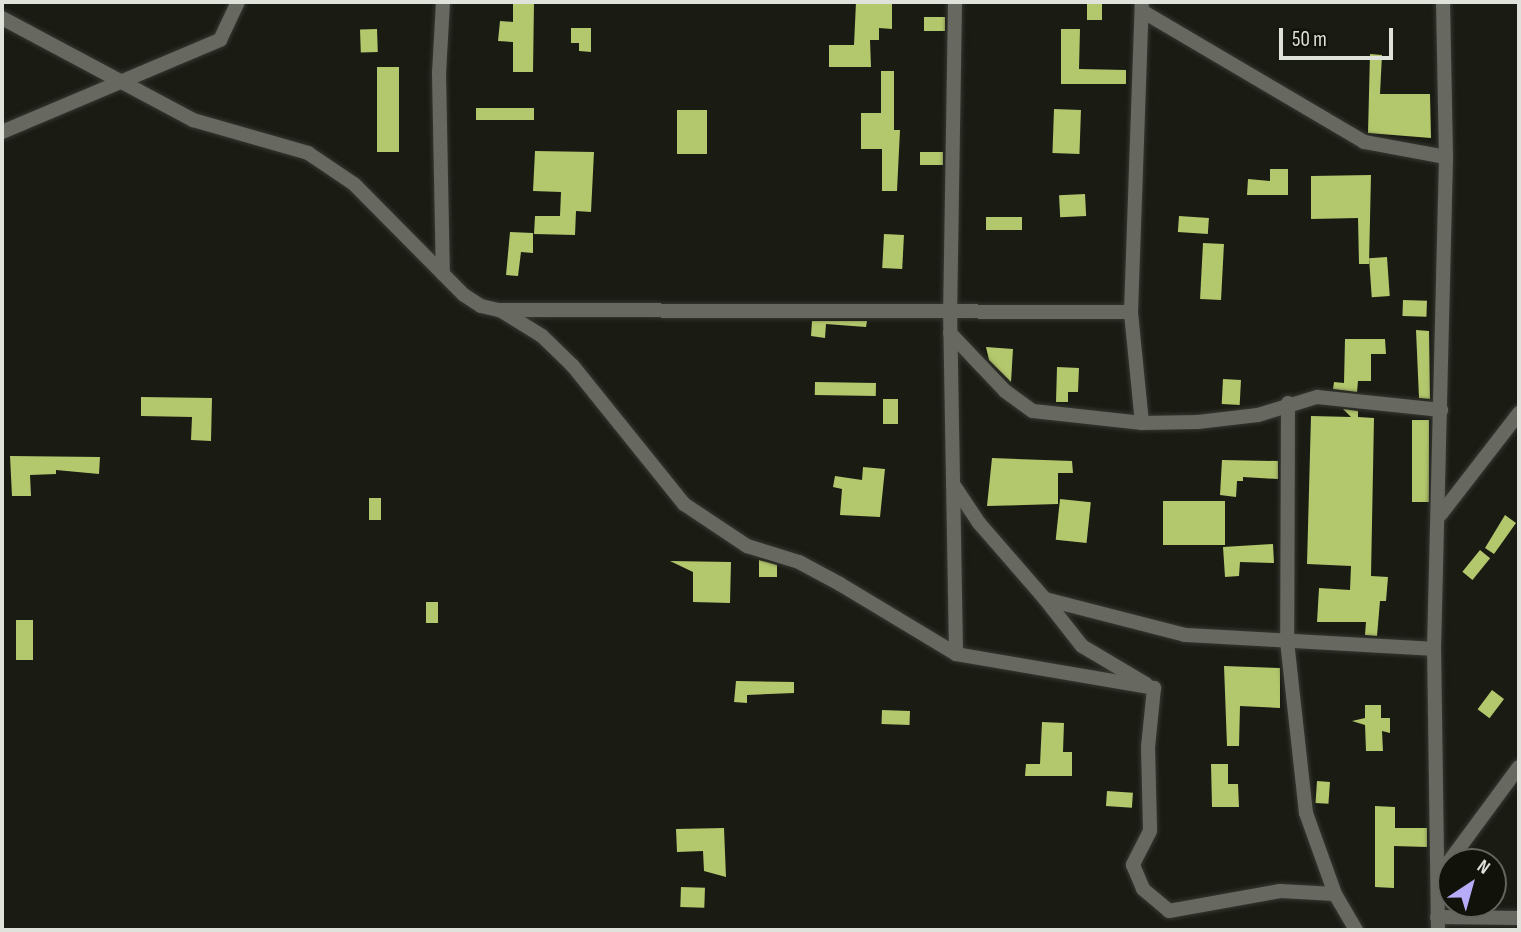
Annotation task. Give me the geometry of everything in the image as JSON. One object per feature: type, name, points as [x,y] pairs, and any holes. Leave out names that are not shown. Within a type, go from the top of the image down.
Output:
[{"type":"street","points":[[2,132],[220,40],[238,2]]},
{"type":"street","points":[[443,2],[439,73],[443,274]]},
{"type":"street","points":[[955,2],[950,333],[956,654]]},
{"type":"street","points":[[1439,848],[1434,649],[1441,513],[1446,157],[1443,2]]},
{"type":"street","points":[[1142,423],[1131,312],[1142,6],[1364,142],[1446,157]]},
{"type":"street","points":[[2,18],[193,120],[308,153],[354,184],[464,295],[499,310],[542,336],[573,366],[684,505],[747,546],[799,562],[956,654],[1154,688]]},
{"type":"street","points":[[499,310],[950,308],[1131,312]]},
{"type":"street","points":[[950,333],[1005,391],[1033,411],[1142,423],[1258,415],[1288,403],[1317,397],[1441,411]]},
{"type":"street","points":[[1288,403],[1287,641],[1306,813],[1335,894],[1356,930]]},
{"type":"street","points":[[1441,513],[1519,413]]},
{"type":"street","points":[[952,482],[979,523],[1045,598],[1082,646],[1154,688]]},
{"type":"street","points":[[1045,598],[1185,635],[1434,649]]},
{"type":"street","points":[[1154,688],[1148,747],[1150,831],[1133,865],[1143,889],[1169,911],[1280,891],[1335,894]]},
{"type":"street","points":[[1459,848],[1519,767]]},
{"type":"street","points":[[1438,924],[1519,918]]},
{"type":"building","points":[[513,2],[534,2],[533,72],[513,72],[513,42],[498,41],[500,21],[513,22]]},
{"type":"building","points":[[856,2],[892,2],[892,29],[879,28],[879,40],[870,40],[871,67],[829,67],[829,45],[854,45]]},
{"type":"building","points":[[1087,2],[1102,2],[1102,20],[1087,20]]},
{"type":"building","points":[[924,17],[945,17],[945,31],[924,31]]},
{"type":"building","points":[[571,28],[591,28],[591,52],[579,51],[579,43],[571,43]]},
{"type":"building","points":[[377,29],[378,52],[361,53],[360,30]]},
{"type":"building","points":[[1061,29],[1080,29],[1079,69],[1126,70],[1126,84],[1061,84]]},
{"type":"building","points":[[1370,54],[1382,55],[1380,94],[1430,94],[1431,138],[1368,133]]},
{"type":"building","points":[[377,67],[399,67],[399,152],[377,152]]},
{"type":"building","points":[[881,71],[894,71],[894,130],[900,130],[897,191],[882,191],[882,149],[861,149],[861,113],[881,113]]},
{"type":"building","points":[[476,108],[534,108],[534,120],[476,120]]},
{"type":"building","points":[[1054,109],[1081,110],[1079,154],[1052,153]]},
{"type":"building","points":[[677,110],[707,110],[707,154],[677,154]]},
{"type":"building","points":[[535,151],[594,152],[591,212],[576,211],[575,235],[534,234],[535,216],[560,216],[561,192],[533,191]]},
{"type":"building","points":[[920,152],[943,152],[943,165],[920,165]]},
{"type":"building","points":[[1270,169],[1288,169],[1288,195],[1247,195],[1248,179],[1270,181]]},
{"type":"building","points":[[1371,175],[1369,264],[1359,264],[1358,218],[1311,219],[1311,176]]},
{"type":"building","points":[[1085,194],[1086,216],[1060,217],[1059,195]]},
{"type":"building","points":[[1179,216],[1209,218],[1208,234],[1178,232]]},
{"type":"building","points":[[986,217],[1022,217],[1022,230],[986,230]]},
{"type":"building","points":[[510,232],[533,233],[533,253],[521,252],[518,276],[506,275]]},
{"type":"building","points":[[884,234],[904,235],[902,269],[882,268]]},
{"type":"building","points":[[1203,243],[1224,244],[1221,300],[1200,299]]},
{"type":"building","points":[[1387,257],[1390,296],[1372,297],[1369,258]]},
{"type":"building","points":[[1403,300],[1427,301],[1426,317],[1402,316]]},
{"type":"building","points":[[812,321],[867,321],[866,327],[826,324],[825,338],[811,336]]},
{"type":"building","points":[[1416,330],[1429,331],[1430,399],[1419,398]]},
{"type":"building","points":[[1345,339],[1385,339],[1386,354],[1371,354],[1371,381],[1358,381],[1357,392],[1333,389],[1334,382],[1344,383]]},
{"type":"building","points":[[986,347],[1013,349],[1011,382],[989,360]]},
{"type":"building","points":[[1057,367],[1079,368],[1078,392],[1068,392],[1068,402],[1056,402]]},
{"type":"building","points":[[1223,379],[1241,380],[1240,405],[1222,404]]},
{"type":"building","points":[[815,382],[876,383],[876,396],[815,395]]},
{"type":"building","points":[[141,397],[212,398],[211,441],[191,440],[192,417],[141,416]]},
{"type":"building","points":[[883,399],[898,399],[898,424],[883,424]]},
{"type":"building","points":[[1343,409],[1358,411],[1358,417],[1374,418],[1371,576],[1388,577],[1386,601],[1380,601],[1377,636],[1365,635],[1366,622],[1317,622],[1319,588],[1350,590],[1351,566],[1307,564],[1311,416],[1351,417]]},
{"type":"building","points":[[1412,420],[1429,420],[1429,502],[1412,502]]},
{"type":"building","points":[[10,456],[100,457],[99,474],[56,470],[56,474],[30,475],[31,496],[12,496]]},
{"type":"building","points":[[992,458],[1072,461],[1073,473],[1058,473],[1058,504],[987,506]]},
{"type":"building","points":[[1222,460],[1278,461],[1278,479],[1243,477],[1243,481],[1237,481],[1236,497],[1220,495]]},
{"type":"building","points":[[863,467],[885,469],[880,517],[840,515],[842,489],[833,487],[835,476],[862,480]]},
{"type":"building","points":[[369,498],[381,498],[381,520],[369,520]]},
{"type":"building","points":[[1060,499],[1091,502],[1087,543],[1056,540]]},
{"type":"building","points":[[1163,501],[1225,501],[1225,545],[1163,545]]},
{"type":"building","points":[[1505,515],[1516,523],[1494,554],[1485,548]]},
{"type":"building","points":[[1273,544],[1274,563],[1240,562],[1239,576],[1225,577],[1223,547]]},
{"type":"building","points":[[1480,550],[1490,558],[1472,580],[1462,572]]},
{"type":"building","points":[[759,560],[777,565],[777,577],[759,577]]},
{"type":"building","points":[[670,561],[731,562],[730,603],[693,602],[693,572]]},
{"type":"building","points":[[426,602],[438,602],[438,623],[426,623]]},
{"type":"building","points":[[16,620],[33,620],[33,660],[16,660]]},
{"type":"building","points":[[1224,666],[1280,668],[1280,708],[1240,706],[1239,746],[1227,746]]},
{"type":"building","points":[[736,681],[794,682],[794,693],[747,695],[747,703],[734,702]]},
{"type":"building","points":[[1492,690],[1504,699],[1490,718],[1478,709]]},
{"type":"building","points":[[1365,705],[1381,705],[1381,718],[1390,718],[1390,733],[1382,731],[1383,751],[1366,751],[1365,725],[1352,721],[1365,718]]},
{"type":"building","points":[[882,710],[910,711],[909,725],[882,724]]},
{"type":"building","points":[[1042,722],[1064,723],[1063,752],[1072,752],[1072,776],[1025,776],[1026,764],[1040,764]]},
{"type":"building","points":[[1211,764],[1228,764],[1228,784],[1238,784],[1239,807],[1212,807]]},
{"type":"building","points":[[1317,781],[1330,782],[1328,804],[1315,803]]},
{"type":"building","points":[[1107,791],[1133,793],[1132,808],[1106,806]]},
{"type":"building","points":[[1375,806],[1395,807],[1395,828],[1427,828],[1427,847],[1394,846],[1394,888],[1375,887]]},
{"type":"building","points":[[724,828],[726,877],[704,871],[703,851],[677,852],[676,829]]},
{"type":"building","points":[[681,887],[705,888],[704,908],[680,907]]}]
